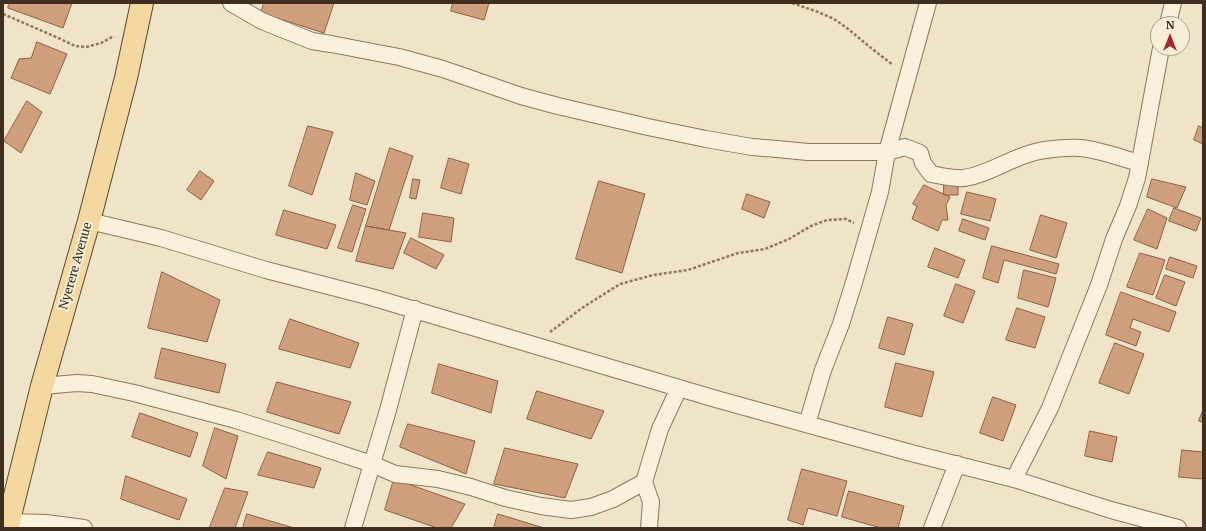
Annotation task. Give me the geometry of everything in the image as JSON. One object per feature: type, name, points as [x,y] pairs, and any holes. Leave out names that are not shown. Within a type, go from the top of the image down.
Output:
[{"type":"main road","name":"Nyerere Avenue","points":[[8,525],[42,386],[89,221],[126,78],[140,13]]},
{"type":"street","points":[[231,3],[262,21],[312,41],[399,57],[443,69],[521,96],[558,106],[642,126],[706,139],[758,147],[808,152],[887,152],[905,147],[920,154],[923,163],[931,174],[950,178],[963,178],[980,174],[1018,157],[1057,149],[1080,148],[1140,163]]},
{"type":"street","points":[[807,424],[823,370],[841,324],[855,279],[880,192],[887,152],[928,3]]},
{"type":"street","points":[[1170,16],[1173,3]]},
{"type":"street","points":[[1014,480],[1050,408],[1100,285],[1114,239],[1128,206],[1137,178],[1160,56]]},
{"type":"street","points":[[89,221],[161,238],[266,270],[415,309],[716,399],[911,453],[957,464],[1111,510],[1178,528]]},
{"type":"street","points":[[353,528],[388,410],[415,309]]},
{"type":"street","points":[[42,386],[77,383],[92,384],[115,389],[236,420],[372,464],[395,474],[438,479],[471,487],[505,498],[541,506],[571,510],[591,507],[613,499],[644,482]]},
{"type":"street","points":[[649,528],[651,502],[644,482],[660,429],[679,388]]},
{"type":"street","points":[[932,528],[957,464]]},
{"type":"street","points":[[8,525],[46,523],[84,528]]},
{"type":"path","points":[[792,3],[818,12],[847,28],[907,77]]},
{"type":"path","points":[[3,14],[75,46],[86,47],[100,42],[140,13]]},
{"type":"path","points":[[535,346],[555,327],[620,284],[653,275],[688,270],[738,253],[765,249],[789,239],[811,226],[827,220],[846,219],[868,230]]},
{"type":"building","points":[[10,3],[72,3],[63,28],[8,8]]},
{"type":"building","points":[[264,3],[334,3],[324,33],[261,13]]},
{"type":"building","points":[[453,3],[489,3],[484,20],[451,11]]},
{"type":"building","points":[[37,42],[67,54],[50,94],[11,78],[19,59],[31,58]]},
{"type":"building","points":[[27,101],[42,112],[21,153],[4,141]]},
{"type":"building","points":[[308,126],[333,132],[312,195],[289,186]]},
{"type":"building","points":[[1199,126],[1203,128],[1203,144],[1194,140]]},
{"type":"building","points":[[390,148],[413,156],[389,230],[366,226]]},
{"type":"building","points":[[449,158],[469,164],[461,194],[441,188]]},
{"type":"building","points":[[200,171],[214,181],[201,200],[187,190]]},
{"type":"building","points":[[356,173],[375,181],[367,205],[350,200]]},
{"type":"building","points":[[413,179],[420,180],[416,199],[410,198]]},
{"type":"building","points":[[1152,179],[1186,187],[1177,208],[1147,197]]},
{"type":"building","points":[[599,181],[645,194],[622,273],[576,259]]},
{"type":"building","points":[[944,184],[958,185],[958,195],[944,195]]},
{"type":"building","points":[[924,185],[950,197],[946,205],[948,220],[942,220],[938,231],[912,219],[917,206],[913,204]]},
{"type":"building","points":[[967,192],[996,199],[990,221],[961,214]]},
{"type":"building","points":[[747,194],[770,202],[764,218],[742,209]]},
{"type":"building","points":[[353,205],[366,209],[352,252],[338,248]]},
{"type":"building","points":[[1174,208],[1201,218],[1196,231],[1169,221]]},
{"type":"building","points":[[1148,209],[1167,218],[1157,249],[1134,240]]},
{"type":"building","points":[[284,210],[336,225],[327,249],[276,235]]},
{"type":"building","points":[[423,213],[454,218],[451,242],[419,237]]},
{"type":"building","points":[[1041,215],[1067,223],[1056,258],[1030,250]]},
{"type":"building","points":[[963,219],[989,228],[985,240],[959,231]]},
{"type":"building","points":[[366,226],[406,233],[393,269],[356,261]]},
{"type":"building","points":[[411,238],[444,255],[436,269],[404,253]]},
{"type":"building","points":[[992,246],[1059,264],[1056,274],[1004,260],[998,283],[983,278]]},
{"type":"building","points":[[935,248],[965,260],[958,278],[928,267]]},
{"type":"building","points":[[1140,253],[1165,260],[1153,295],[1127,287]]},
{"type":"building","points":[[1170,257],[1197,266],[1193,278],[1166,269]]},
{"type":"building","points":[[1024,270],[1056,278],[1048,307],[1018,298]]},
{"type":"building","points":[[162,272],[220,300],[207,342],[148,328]]},
{"type":"building","points":[[1165,275],[1185,282],[1176,306],[1156,298]]},
{"type":"building","points":[[956,284],[975,291],[963,323],[944,316]]},
{"type":"building","points":[[1121,292],[1176,312],[1169,332],[1133,319],[1130,328],[1141,332],[1136,346],[1106,335]]},
{"type":"building","points":[[1017,308],[1045,317],[1035,348],[1006,340]]},
{"type":"building","points":[[888,317],[913,324],[904,355],[879,348]]},
{"type":"building","points":[[290,319],[359,343],[350,368],[279,349]]},
{"type":"building","points":[[1115,343],[1144,354],[1129,394],[1099,383]]},
{"type":"building","points":[[162,348],[226,364],[219,393],[155,378]]},
{"type":"building","points":[[896,363],[934,372],[922,417],[885,407]]},
{"type":"building","points":[[439,364],[498,381],[491,413],[432,393]]},
{"type":"building","points":[[277,382],[351,402],[339,434],[267,412]]},
{"type":"building","points":[[537,391],[604,411],[591,439],[527,419]]},
{"type":"building","points":[[993,397],[1016,405],[1003,441],[980,433]]},
{"type":"building","points":[[1203,410],[1203,422],[1199,421]]},
{"type":"building","points":[[140,413],[198,433],[190,457],[132,437]]},
{"type":"building","points":[[408,424],[475,441],[466,474],[400,447]]},
{"type":"building","points":[[215,428],[238,436],[226,479],[203,466]]},
{"type":"building","points":[[1090,431],[1117,437],[1112,462],[1085,456]]},
{"type":"building","points":[[505,448],[578,464],[565,498],[494,484]]},
{"type":"building","points":[[1182,450],[1203,452],[1203,479],[1179,477]]},
{"type":"building","points":[[268,452],[321,468],[314,488],[258,475]]},
{"type":"building","points":[[802,469],[847,481],[837,516],[808,508],[803,525],[788,520]]},
{"type":"building","points":[[126,476],[187,499],[179,520],[121,499]]},
{"type":"building","points":[[394,479],[465,504],[451,528],[437,528],[385,510]]},
{"type":"building","points":[[225,488],[248,492],[235,528],[212,528],[210,527]]},
{"type":"building","points":[[849,491],[904,506],[898,528],[881,528],[842,517]]},
{"type":"building","points":[[247,514],[294,528],[243,528]]},
{"type":"building","points":[[498,514],[544,528],[494,528]]}]
